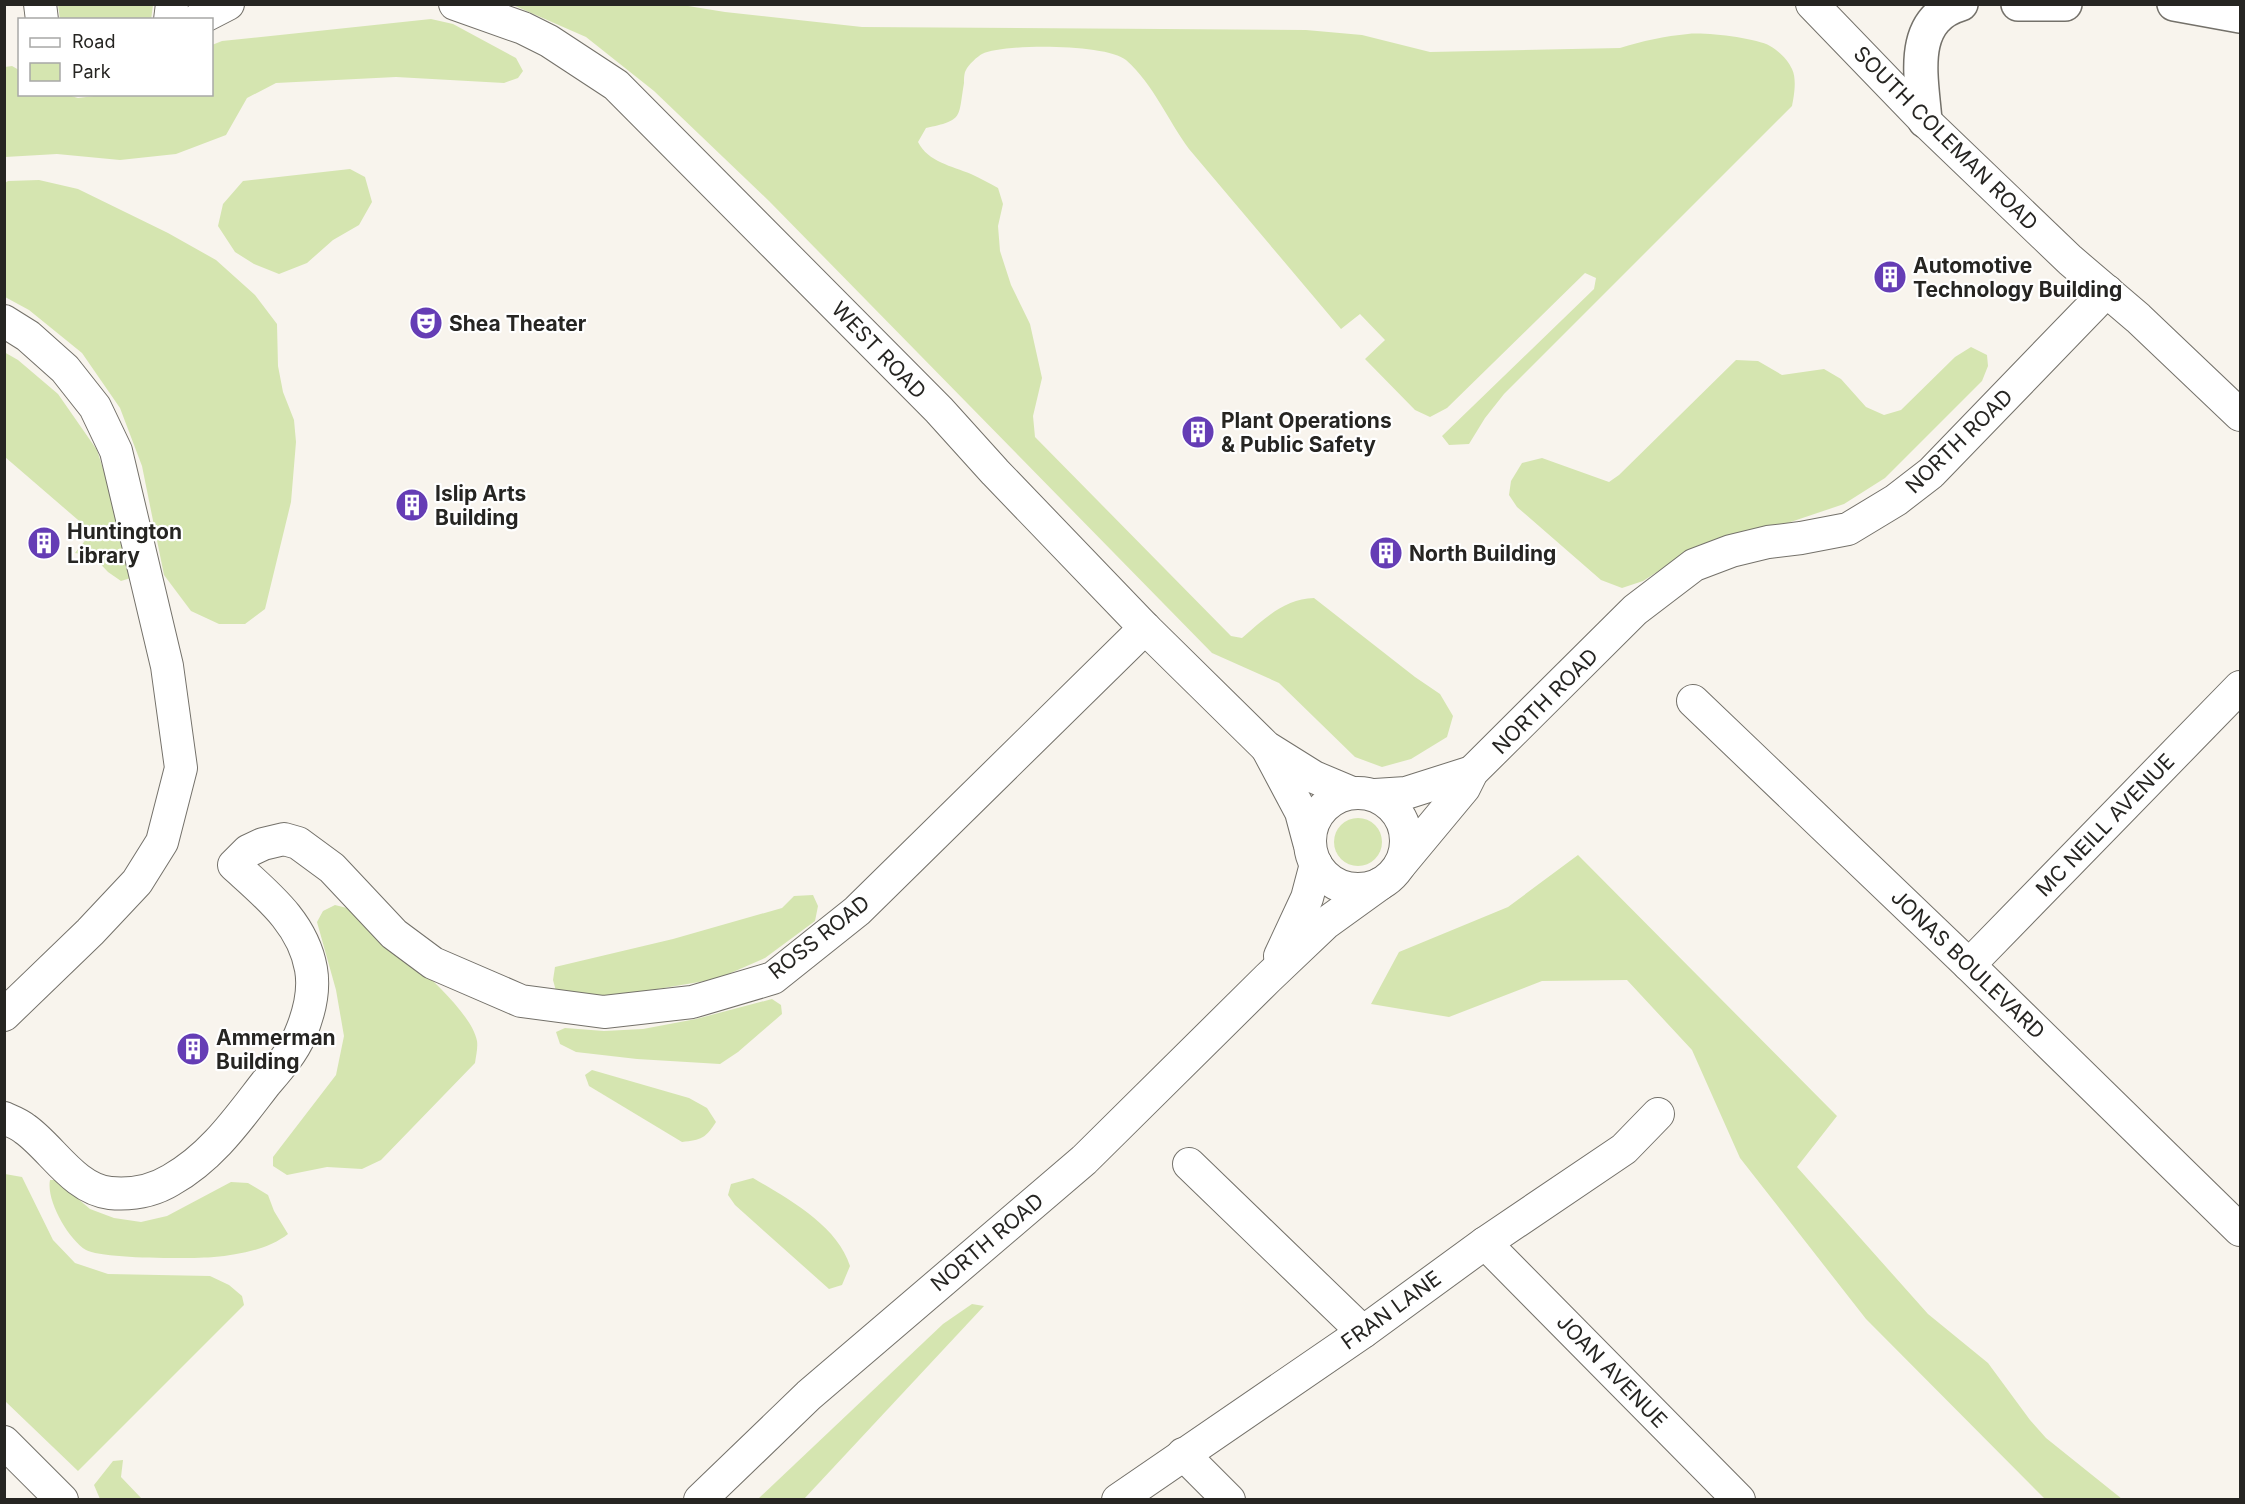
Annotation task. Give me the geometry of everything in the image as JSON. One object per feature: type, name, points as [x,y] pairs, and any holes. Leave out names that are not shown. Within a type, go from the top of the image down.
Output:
[{"type":"highway","points":[[1925,120],[1921,66],[1924,39],[1930,26],[1939,16],[1961,4]]},
{"type":"highway","points":[[2018,4],[2066,4]]},
{"type":"highway","points":[[2174,4],[2241,16]]},
{"type":"street","points":[[201,18],[228,4]]},
{"type":"street","name":"WEST ROAD","points":[[455,4],[523,28],[567,52],[616,85],[939,410],[1003,481],[1144,627],[1266,747],[1314,777],[1363,794]]},
{"type":"street","name":"SOUTH COLEMAN ROAD","points":[[1812,4],[1925,120],[2070,260],[2138,318],[2241,415]]},
{"type":"street","name":"NORTH ROAD","points":[[700,1500],[809,1395],[1084,1160],[1326,923],[1390,875],[1464,788],[1472,772],[1635,610],[1694,565],[1731,551],[1767,542],[1848,529],[1896,500],[1931,473],[2107,291]]},
{"type":"street","points":[[4,321],[28,336],[65,369],[94,407],[116,451],[167,666],[182,768],[162,842],[137,882],[90,932],[4,1015]]},
{"type":"street","name":"ROSS ROAD","points":[[4,1118],[24,1128],[78,1180],[108,1193],[136,1193],[163,1184],[187,1169],[221,1141],[299,1037],[312,1000],[312,970],[304,943],[294,925],[265,893],[234,865],[248,851],[263,844],[284,839],[298,843],[332,868],[394,934],[433,963],[521,1001],[604,1012],[692,1002],[774,978],[857,911],[1144,627]]},
{"type":"street","name":"MC NEILL AVENUE","points":[[1970,965],[2241,687]]},
{"type":"street","name":"JONAS BOULEVARD","points":[[1693,701],[1970,965],[2241,1230]]},
{"type":"street","name":"WEST ROAD","points":[[1266,747],[1301,812],[1312,853]]},
{"type":"street","name":"NORTH ROAD","points":[[1363,794],[1406,793],[1472,772]]},
{"type":"street","points":[[1363,794],[1385,800],[1396,810],[1407,835],[1406,849],[1390,875],[1365,889],[1348,889],[1333,883],[1320,872],[1312,853],[1312,825],[1320,811],[1332,800],[1363,794]]},
{"type":"street","name":"NORTH ROAD","points":[[1268,978],[1300,918],[1307,898],[1312,853]]},
{"type":"street","name":"FRAN LANE","points":[[1118,1500],[1363,1332],[1485,1242],[1624,1149],[1658,1114]]},
{"type":"street","points":[[1189,1164],[1363,1332]]},
{"type":"street","name":"JOAN AVENUE","points":[[1485,1242],[1739,1500]]},
{"type":"street","points":[[4,1442],[62,1500]]},
{"type":"street","points":[[1183,1454],[1229,1500]]},
{"type":"green space","points":[[58,5],[153,5],[151,18],[60,18]]},
{"type":"green space","points":[[513,5],[682,5],[862,27],[1306,30],[1362,35],[1430,52],[1620,48],[1671,36],[1706,34],[1742,38],[1763,43],[1777,50],[1794,73],[1795,88],[1792,106],[1504,394],[1485,418],[1469,444],[1449,445],[1442,436],[1594,289],[1596,278],[1585,273],[1447,408],[1430,417],[1415,410],[1365,359],[1385,340],[1360,314],[1341,329],[1189,149],[1145,80],[1126,60],[1099,51],[1056,47],[1011,48],[982,54],[965,71],[961,104],[957,116],[947,123],[926,128],[918,142],[922,149],[934,159],[998,188],[1003,204],[998,226],[1000,251],[1011,285],[1030,324],[1042,378],[1033,416],[1035,437],[1231,636],[1242,638],[1284,606],[1303,599],[1314,598],[1440,694],[1453,716],[1447,737],[1411,759],[1382,767],[1355,757],[1279,683],[1212,653],[769,201],[654,91],[586,37]]},
{"type":"green space","points":[[431,19],[453,24],[516,58],[523,71],[518,78],[504,83],[396,77],[276,83],[247,98],[226,135],[176,154],[120,160],[57,154],[5,157],[5,67],[12,66],[18,69],[18,96],[78,98],[213,96],[213,45],[222,41]]},
{"type":"green space","points":[[350,169],[365,177],[372,202],[359,225],[333,240],[307,263],[279,274],[254,264],[235,252],[218,226],[223,204],[243,181]]},
{"type":"green space","points":[[39,180],[78,189],[168,233],[216,260],[255,295],[277,324],[278,366],[283,392],[294,420],[296,442],[291,502],[265,609],[245,624],[219,624],[191,611],[164,575],[142,466],[120,408],[82,353],[29,310],[5,297],[5,183]]},
{"type":"green space","points":[[1971,347],[1987,355],[1988,366],[1982,381],[1885,478],[1844,504],[1776,527],[1699,545],[1643,581],[1622,588],[1601,580],[1517,507],[1509,495],[1511,481],[1522,463],[1542,458],[1609,482],[1619,475],[1736,360],[1758,361],[1782,375],[1824,369],[1841,379],[1866,407],[1884,415],[1901,410],[1955,357]]},
{"type":"green space","points":[[4,352],[18,360],[58,394],[97,450],[137,576],[121,581],[108,572],[93,556],[75,553],[92,532],[5,457]]},
{"type":"green space","points":[[1358,818],[1375,825],[1382,842],[1375,859],[1358,866],[1341,859],[1334,842],[1341,825]]},
{"type":"green space","points":[[1578,855],[1837,1116],[1797,1167],[1928,1314],[1988,1363],[2046,1438],[2122,1499],[2045,1499],[1866,1319],[1740,1158],[1692,1050],[1627,980],[1542,981],[1449,1017],[1371,1004],[1399,952],[1508,907]]},
{"type":"green space","points":[[813,895],[818,906],[815,921],[765,958],[717,979],[616,996],[579,997],[556,991],[553,980],[555,967],[673,939],[782,908],[794,896]]},
{"type":"green space","points":[[335,905],[351,909],[423,971],[459,1009],[471,1026],[477,1041],[475,1063],[381,1160],[362,1169],[327,1167],[287,1175],[273,1166],[273,1157],[336,1075],[344,1036],[336,990],[317,922],[323,911]]},
{"type":"green space","points":[[772,999],[781,1005],[782,1014],[738,1052],[720,1064],[637,1059],[576,1052],[560,1044],[556,1032],[565,1028],[604,1031],[643,1029],[696,1019]]},
{"type":"green space","points":[[592,1070],[689,1098],[707,1108],[716,1122],[702,1137],[682,1142],[589,1086],[585,1075]]},
{"type":"green space","points":[[5,1174],[22,1177],[53,1240],[75,1263],[108,1274],[210,1276],[229,1285],[242,1296],[244,1305],[78,1471],[5,1401]]},
{"type":"green space","points":[[753,1178],[810,1214],[834,1238],[844,1251],[850,1266],[842,1285],[829,1289],[735,1205],[728,1195],[731,1184]]},
{"type":"green space","points":[[50,1180],[56,1180],[90,1209],[114,1218],[141,1222],[167,1216],[231,1182],[248,1183],[268,1195],[274,1211],[288,1234],[272,1244],[253,1250],[214,1257],[148,1258],[95,1253],[79,1245],[66,1228],[51,1198]]},
{"type":"green space","points":[[972,1304],[984,1306],[804,1499],[758,1499],[943,1324]]},
{"type":"green space","points":[[123,1460],[121,1477],[142,1499],[100,1499],[94,1485],[113,1461]]},
{"type":"place","name":"Automotive Technology Building","points":[[1890,277]]},
{"type":"place","name":"Shea Theater","points":[[426,323]]},
{"type":"place","name":"Plant Operations & Public Safety","points":[[1198,432]]},
{"type":"place","name":"Islip Arts Building","points":[[412,505]]},
{"type":"place","name":"Huntington Library","points":[[44,543]]},
{"type":"place","name":"North Building","points":[[1386,553]]},
{"type":"place","name":"Ammerman Building","points":[[193,1049]]}]
